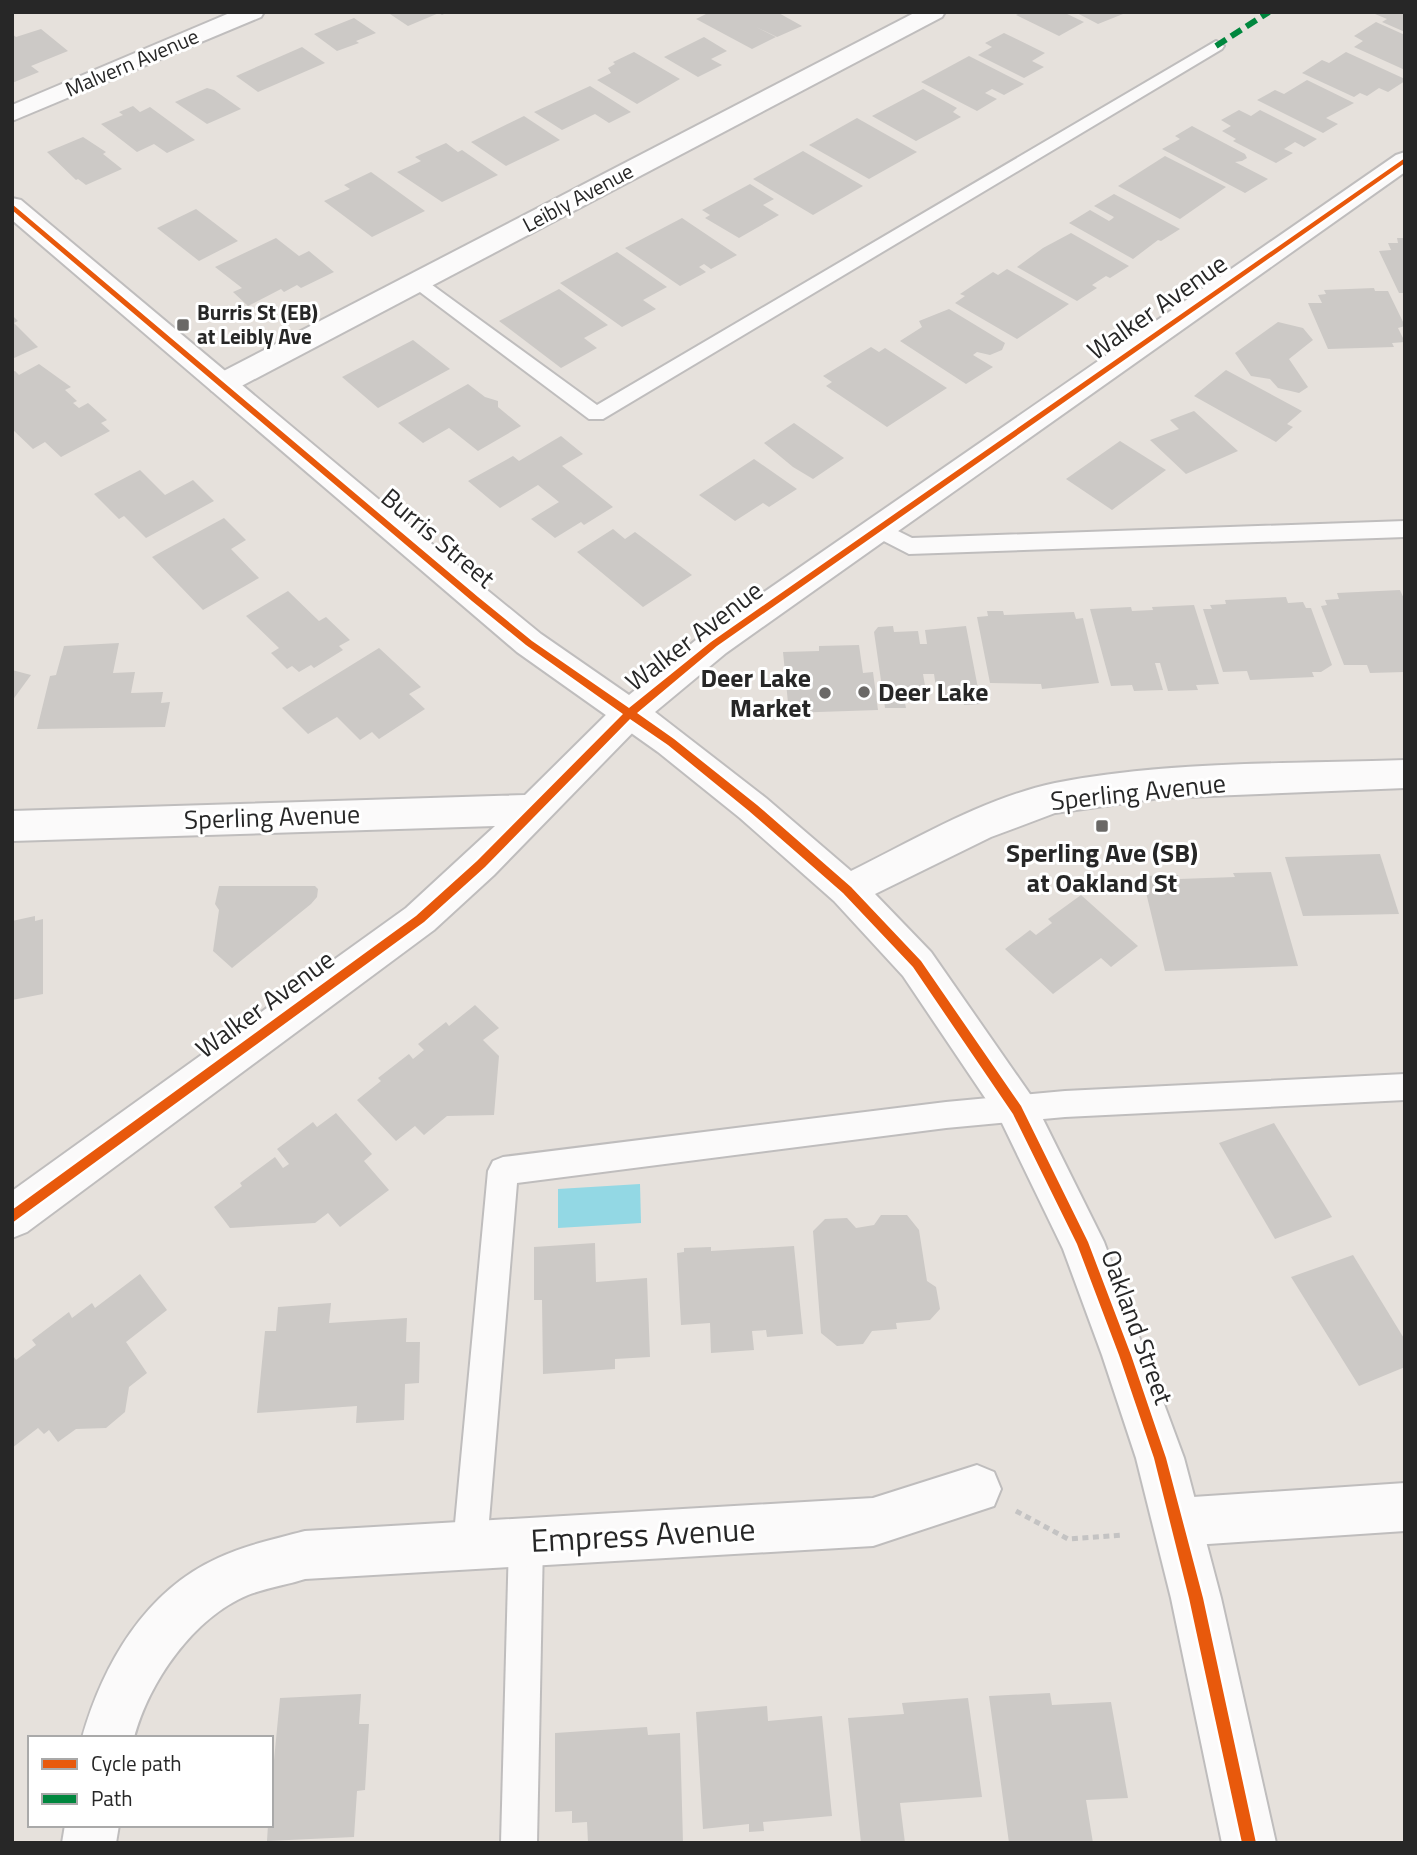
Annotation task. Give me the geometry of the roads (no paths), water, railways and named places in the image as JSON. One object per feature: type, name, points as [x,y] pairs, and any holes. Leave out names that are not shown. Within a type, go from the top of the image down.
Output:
[{"type":"street","name":"Malvern Avenue","points":[[12,114],[253,12]]},
{"type":"street","name":"Leibly Avenue","points":[[222,384],[934,12]]},
{"type":"street","name":"Walker Avenue","points":[[12,1217],[420,919],[481,864],[630,713],[714,644],[1405,160]]},
{"type":"street","name":"Burris Street","points":[[12,206],[475,599],[529,643],[671,742],[753,808],[847,890]]},
{"type":"street","name":"Sperling Avenue","points":[[847,890],[965,831],[1018,809],[1055,798],[1160,784],[1405,774]]},
{"type":"street","name":"Sperling Avenue","points":[[12,826],[532,810]]},
{"type":"street","name":"Oakland Street","points":[[847,890],[917,964],[1017,1110],[1050,1172],[1087,1254],[1160,1458],[1178,1522],[1249,1843]]},
{"type":"street","name":"Empress Avenue","points":[[109,1736],[136,1665],[176,1616],[229,1578],[305,1555],[873,1521],[977,1489]]},
{"type":"street","points":[[1178,1522],[1405,1507]]},
{"type":"lane","points":[[417,283],[596,414],[1216,46]]},
{"type":"lane","points":[[880,530],[909,547],[1405,530]]},
{"type":"lane","points":[[470,1545],[503,1171],[946,1115],[1079,1104],[1405,1087]]},
{"type":"lane","points":[[519,1843],[526,1542]]},
{"type":"water","points":[[640,1184],[641,1223],[558,1228],[558,1189]]},
{"type":"place","name":"Burris St (EB) at Leibly Ave","points":[[183,325]]},
{"type":"place","name":"Deer Lake","points":[[864,692]]},
{"type":"place","name":"Deer Lake Market","points":[[825,693]]},
{"type":"place","name":"Sperling Ave (SB) at Oakland St","points":[[1102,826]]}]
